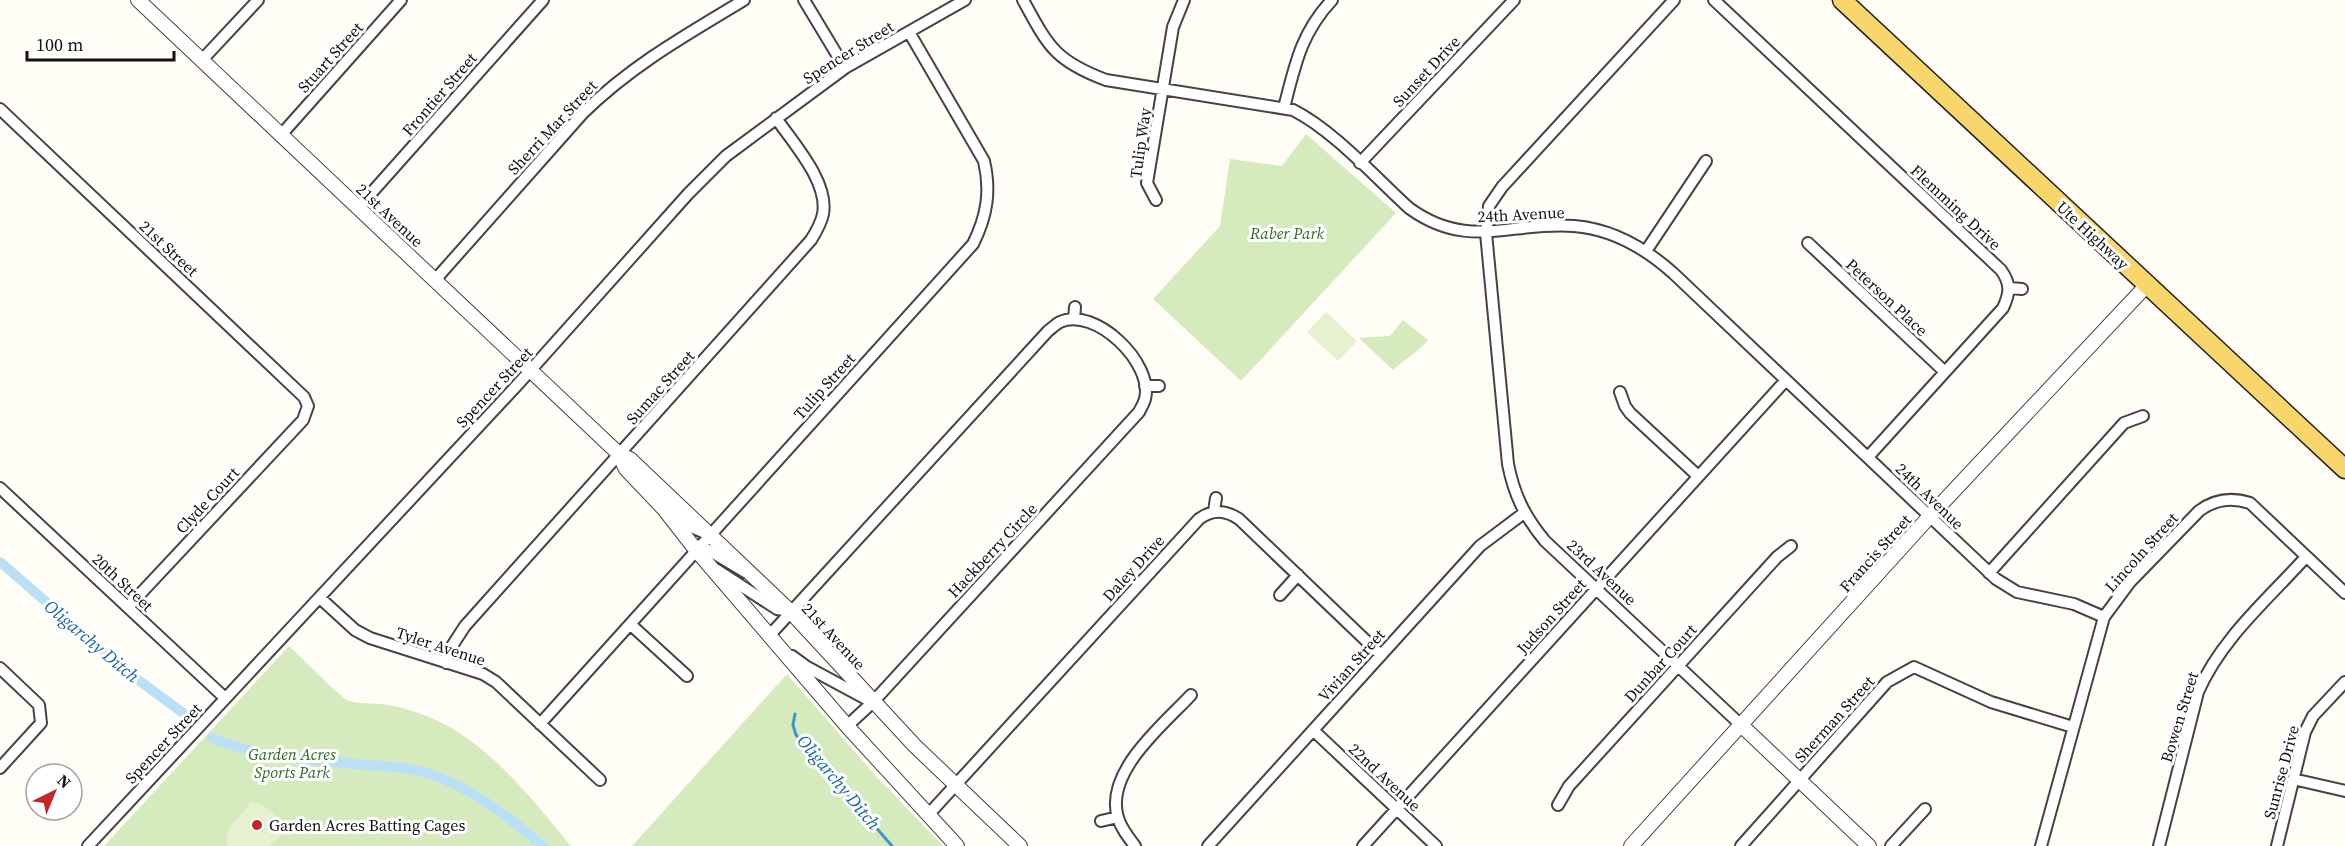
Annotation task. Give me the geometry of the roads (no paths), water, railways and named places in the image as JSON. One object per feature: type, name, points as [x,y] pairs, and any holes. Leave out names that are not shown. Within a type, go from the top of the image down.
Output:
[{"type":"main road","name":"Ute Highway","points":[[1842,0],[2345,469]]},
{"type":"street","name":"21st Avenue","points":[[138,0],[619,454],[630,459],[790,611],[873,702],[955,785],[1020,846]]},
{"type":"street","points":[[202,60],[258,0]]},
{"type":"street","name":"Stuart Street","points":[[281,135],[401,0]]},
{"type":"street","name":"Frontier Street","points":[[358,208],[543,0]]},
{"type":"street","name":"Sherri Mar Street","points":[[435,280],[583,113],[607,90],[641,63],[744,0]]},
{"type":"street","points":[[804,0],[845,68]]},
{"type":"street","name":"Spencer Street","points":[[88,846],[530,370],[688,194],[726,156],[845,68],[965,0]]},
{"type":"street","name":"24th Avenue","points":[[1023,0],[1046,43],[1072,65],[1083,71],[1106,80],[1284,108],[1309,118],[1423,218],[1455,231],[1486,232],[1575,226],[1614,235],[1646,251],[1673,273],[1989,573],[2017,592],[2074,604],[2104,617]]},
{"type":"street","points":[[1163,90],[1173,27],[1184,0]]},
{"type":"street","points":[[1284,108],[1299,51],[1307,31],[1332,0]]},
{"type":"street","name":"Sunset Drive","points":[[1360,163],[1514,0]]},
{"type":"street","points":[[1486,232],[1486,216],[1489,206],[1502,187],[1674,0]]},
{"type":"street","name":"Flemming Drive","points":[[1714,0],[2001,270],[2010,288]]},
{"type":"street","name":"Tulip Street","points":[[540,724],[973,243],[982,225],[989,195],[989,180],[984,161],[909,33]]},
{"type":"street","name":"Tulip Way","points":[[1156,200],[1147,183],[1163,90]]},
{"type":"street","name":"21st Street","points":[[0,109],[304,397],[308,406],[307,413]]},
{"type":"street","name":"Sumac Street","points":[[446,663],[452,646],[465,626],[802,252],[820,224],[823,196],[819,181],[776,118]]},
{"type":"street","points":[[1646,251],[1706,161]]},
{"type":"street","name":"23rd Avenue","points":[[1486,232],[1508,464],[1524,513],[1545,541],[1869,846]]},
{"type":"street","name":"Peterson Place","points":[[1808,243],[1945,372]]},
{"type":"street","name":"Francis Street","points":[[1631,846],[1930,516],[2146,285]]},
{"type":"street","points":[[1868,457],[2003,308],[2010,288],[2022,289]]},
{"type":"street","points":[[1074,320],[1075,307]]},
{"type":"street","points":[[873,702],[807,667],[773,640],[790,611],[1048,331],[1060,322],[1074,320],[1102,328],[1137,360],[1145,386],[1160,386]]},
{"type":"street","name":"Judson Street","points":[[1363,846],[1786,380]]},
{"type":"street","name":"Hackberry Circle","points":[[847,726],[873,702],[1139,412],[1145,398],[1145,386]]},
{"type":"street","points":[[1620,392],[1630,413],[1698,476]]},
{"type":"street","name":"Clyde Court","points":[[128,607],[303,420],[307,413]]},
{"type":"street","points":[[1989,573],[2124,423],[2143,416]]},
{"type":"street","name":"21st Avenue","points":[[619,454],[626,469],[698,547],[709,566],[847,726],[957,846]]},
{"type":"street","name":"20th Street","points":[[0,488],[225,698]]},
{"type":"street","points":[[1216,498],[1214,511],[1231,514],[1239,519],[1381,655]]},
{"type":"street","name":"Lincoln Street","points":[[2041,846],[2104,617],[2130,582],[2199,511],[2208,504],[2223,499],[2250,503],[2305,558]]},
{"type":"street","points":[[664,509],[684,524],[709,534]]},
{"type":"street","name":"Daley Drive","points":[[928,815],[1199,519],[1214,511]]},
{"type":"street","name":"Vivian Street","points":[[1208,846],[1480,546],[1524,513]]},
{"type":"street","name":"Dunbar Court","points":[[1558,805],[1569,786],[1777,557],[1791,546]]},
{"type":"street","points":[[698,547],[707,548],[733,566],[751,574]]},
{"type":"street","points":[[2305,558],[2345,593]]},
{"type":"street","name":"Bowen Street","points":[[2159,846],[2198,692],[2208,670],[2222,649],[2305,558]]},
{"type":"street","points":[[709,566],[777,609],[790,611]]},
{"type":"street","points":[[1280,595],[1298,576]]},
{"type":"street","name":"Tyler Avenue","points":[[320,598],[355,630],[363,634],[483,674],[496,682],[600,780]]},
{"type":"street","points":[[630,624],[687,676]]},
{"type":"street","name":"Sherman Street","points":[[1741,846],[1887,682],[1914,667],[1991,702],[2073,727]]},
{"type":"street","points":[[0,668],[39,705],[41,723],[0,768]]},
{"type":"street","name":"Sunrise Drive","points":[[2277,846],[2305,732],[2313,716],[2345,682]]},
{"type":"street","points":[[1135,846],[1118,817],[1116,800],[1119,783],[1132,758],[1191,694]]},
{"type":"street","name":"22nd Avenue","points":[[1313,730],[1436,846]]},
{"type":"street","points":[[2293,779],[2345,790]]},
{"type":"street","points":[[1891,846],[1925,809]]},
{"type":"street","points":[[1101,821],[1118,817]]},
{"type":"waterway","name":"Oligarchy Ditch","points":[[0,562],[125,670],[187,716]]},
{"type":"waterway","name":"Oligarchy Ditch","points":[[795,714],[793,725],[796,735],[892,846]]},
{"type":"waterway","name":"Oligarchy Ditch","points":[[212,738],[246,749],[282,756],[400,768],[427,773],[474,795],[503,814],[543,846]]},
{"type":"place","name":"Garden Acres Batting Cages","points":[[257,825]]},
{"type":"park label","name":"Raber Park","points":[[1287,233]]},
{"type":"park label","name":"Garden Acres Sports Park","points":[[292,763]]}]
